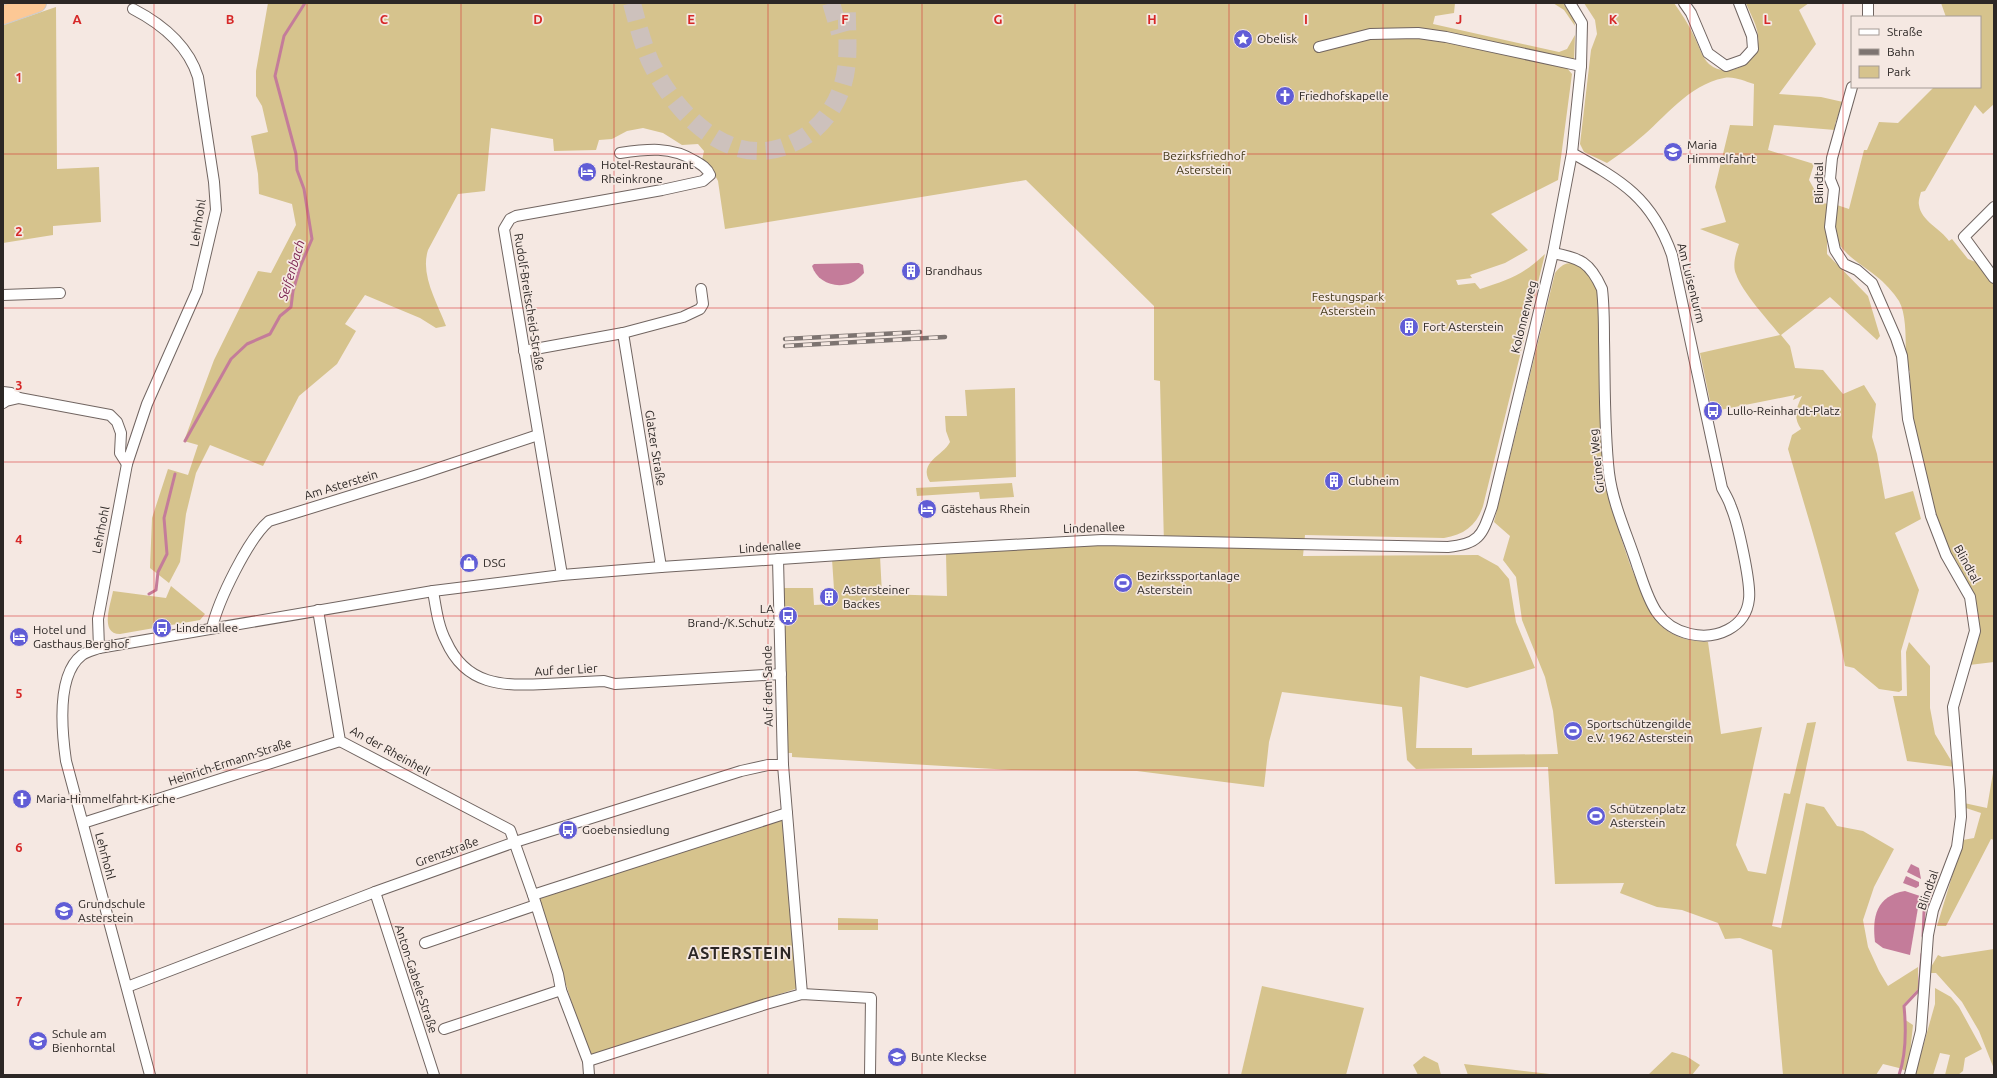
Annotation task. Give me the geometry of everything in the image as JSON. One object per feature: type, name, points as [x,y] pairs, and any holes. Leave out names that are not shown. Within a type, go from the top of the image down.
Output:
[{"type":"highway","points":[[3,15],[37,3]]},
{"type":"street","name":"Kolonnenweg","points":[[1448,547],[1464,546],[1476,539],[1484,530],[1492,507],[1553,253],[1572,153],[1581,66],[1582,24],[1570,3]]},
{"type":"street","points":[[1684,3],[1708,53],[1726,66],[1743,60],[1753,49],[1752,36],[1739,3]]},
{"type":"street","points":[[1868,3],[1868,16]]},
{"type":"street","name":"Lehrhohl","points":[[133,9],[155,21],[183,47],[193,61],[198,76],[216,203],[197,291],[146,404],[127,464],[98,619],[99,648],[82,655],[76,662],[67,679],[63,701],[65,751],[82,823],[150,1075]]},
{"type":"street","points":[[1319,47],[1370,34],[1418,33],[1446,36],[1581,66]]},
{"type":"street","name":"Blindtal","points":[[1852,88],[1832,158],[1830,179],[1834,189],[1830,227],[1834,250],[1844,264],[1857,270],[1872,283],[1896,338],[1902,356],[1909,426],[1931,516],[1946,555],[1970,597],[1975,631],[1953,707],[1961,817],[1957,847],[1933,910],[1928,935],[1921,1031],[1910,1075]]},
{"type":"street","name":"Rudolf-Breitscheid-Straße","points":[[562,575],[504,229],[510,219],[693,184],[706,180],[710,175],[703,166],[677,152],[648,148],[620,153]]},
{"type":"street","name":"Am Luisenturm","points":[[1572,153],[1613,176],[1634,192],[1658,223],[1672,255],[1716,459]]},
{"type":"street","points":[[1994,207],[1964,237],[1994,278]]},
{"type":"street","name":"Grüner Weg","points":[[1553,253],[1573,257],[1585,263],[1592,270],[1602,289],[1607,457],[1610,482],[1618,512],[1646,590],[1656,612],[1671,629],[1696,636],[1711,636],[1725,632],[1741,618],[1749,598],[1747,574],[1732,508],[1722,488],[1716,459]]},
{"type":"street","points":[[524,351],[622,334],[693,313],[700,309],[703,304],[701,289]]},
{"type":"street","points":[[3,295],[60,293]]},
{"type":"street","name":"Glatzer Straße","points":[[622,334],[661,567]]},
{"type":"street","points":[[3,392],[11,393],[19,398]]},
{"type":"street","points":[[3,403],[6,400],[19,398],[110,415],[117,422],[121,433],[120,453],[127,464]]},
{"type":"street","name":"Am Asterstein","points":[[212,628],[216,611],[254,537],[270,521],[421,474],[538,435]]},
{"type":"street","name":"Lindenallee","points":[[99,648],[433,591],[562,575],[661,567],[884,552],[1102,540],[1448,547]]},
{"type":"street","name":"Auf dem Sande","points":[[778,559],[783,765]]},
{"type":"street","name":"Auf der Lier","points":[[433,591],[442,632],[454,655],[472,672],[492,682],[512,686],[604,680],[615,684],[781,674]]},
{"type":"street","name":"An der Rheinhell","points":[[318,610],[340,741],[510,830],[515,842]]},
{"type":"street","name":"Heinrich-Ermann-Straße","points":[[82,823],[340,741]]},
{"type":"street","name":"Grenzstraße","points":[[127,987],[375,892],[515,842],[741,771],[768,765],[783,765]]},
{"type":"street","points":[[783,765],[802,994]]},
{"type":"street","points":[[424,943],[535,900],[787,813]]},
{"type":"street","points":[[515,842],[535,900],[558,974],[561,990],[588,1061],[589,1075]]},
{"type":"street","name":"Anton-Gabele-Straße","points":[[375,892],[434,1075]]},
{"type":"street","name":"Anton-Gabele-Straße","points":[[444,1029],[561,990]]},
{"type":"street","points":[[588,1061],[766,1004],[802,994],[871,998],[870,1075]]},
{"type":"green space","points":[[268,3],[1455,3],[1454,13],[1435,16],[1433,24],[1559,52],[1567,49],[1575,35],[1574,60],[1428,30],[1397,28],[1373,33],[1418,33],[1566,67],[1572,74],[1558,180],[1491,214],[1528,250],[1505,263],[1470,275],[1472,278],[1456,280],[1458,285],[1475,283],[1480,289],[1515,276],[1530,267],[1545,254],[1483,506],[1477,519],[1464,532],[1444,538],[1305,535],[1303,556],[1478,555],[1498,566],[1509,579],[1516,622],[1535,668],[1467,688],[1420,676],[1416,748],[1472,748],[1472,755],[1558,754],[1553,711],[1545,677],[1522,620],[1516,577],[1503,560],[1510,536],[1494,522],[1555,273],[1560,267],[1566,264],[1578,264],[1583,267],[1588,272],[1595,284],[1599,300],[1602,457],[1604,474],[1624,548],[1634,575],[1644,598],[1655,617],[1665,629],[1685,639],[1708,642],[1721,734],[1762,727],[1736,845],[1748,871],[1766,874],[1784,793],[1790,794],[1807,723],[1816,722],[1772,926],[1781,928],[1806,803],[1824,807],[1837,826],[1863,831],[1894,849],[1874,887],[1863,920],[1868,947],[1888,986],[1918,967],[1918,989],[1903,1005],[1904,1019],[1913,1025],[1908,1072],[1883,1064],[1876,1075],[1783,1075],[1772,950],[1740,938],[1725,939],[1718,923],[1682,910],[1657,907],[1620,893],[1624,883],[1555,884],[1548,767],[1416,769],[1407,760],[1402,707],[1282,692],[1269,742],[1264,787],[1137,771],[1011,770],[792,757],[792,753],[788,753],[783,588],[813,588],[814,605],[835,604],[832,559],[880,556],[882,594],[947,596],[946,554],[1084,544],[1164,545],[1160,381],[1154,380],[1154,306],[1026,180],[725,229],[718,181],[711,168],[702,160],[704,151],[698,144],[682,145],[663,133],[643,128],[627,131],[612,139],[599,140],[596,150],[554,151],[553,139],[491,128],[485,191],[458,194],[428,250],[426,269],[428,279],[446,326],[436,328],[420,318],[365,295],[345,324],[356,331],[337,364],[299,396],[263,466],[210,445],[196,473],[186,514],[180,562],[169,583],[150,568],[152,518],[168,469],[188,475],[198,445],[184,441],[214,360],[258,271],[271,273],[296,225],[292,204],[259,194],[258,174],[251,136],[268,132],[262,106],[256,96],[256,71]]},
{"type":"green space","points":[[1553,3],[1563,3],[1574,19],[1575,26],[1564,10]]},
{"type":"green space","points":[[1584,3],[1674,3],[1689,26],[1702,54],[1709,64],[1716,68],[1731,70],[1739,68],[1751,59],[1758,44],[1758,33],[1746,3],[1809,3],[1799,10],[1816,44],[1779,94],[1821,97],[1843,102],[1835,124],[1835,130],[1774,125],[1768,150],[1814,164],[1809,180],[1822,203],[1830,204],[1827,226],[1827,254],[1868,296],[1880,336],[1877,340],[1830,297],[1781,335],[1790,346],[1795,368],[1823,370],[1843,394],[1864,385],[1876,404],[1872,437],[1877,454],[1885,499],[1913,491],[1921,519],[1895,533],[1919,590],[1901,651],[1902,690],[1899,692],[1879,689],[1854,668],[1845,666],[1827,584],[1788,449],[1792,435],[1801,429],[1798,425],[1796,412],[1802,396],[1793,400],[1795,395],[1720,410],[1720,408],[1713,409],[1712,401],[1710,401],[1700,353],[1780,335],[1756,306],[1739,281],[1734,267],[1739,244],[1700,229],[1726,222],[1715,187],[1730,125],[1753,126],[1754,84],[1739,79],[1724,78],[1699,88],[1678,103],[1649,131],[1607,163],[1584,152],[1580,144],[1591,50],[1597,34],[1595,20]]},
{"type":"green space","points":[[1941,3],[1994,3],[1994,104],[1983,114],[1975,105],[1925,191],[1921,192],[1919,202],[1923,216],[1949,241],[1952,239],[1968,259],[1978,263],[1994,285],[1994,662],[1969,665],[1972,591],[1957,562],[1943,541],[1926,485],[1909,407],[1910,371],[1906,368],[1906,333],[1902,308],[1897,298],[1885,284],[1843,249],[1837,239],[1835,226],[1837,205],[1849,209],[1864,150],[1867,150],[1879,122],[1898,123],[1933,88],[1981,88],[1981,16],[1946,16]]},
{"type":"green space","points":[[56,7],[57,169],[99,167],[101,222],[53,226],[53,235],[3,243],[3,25]]},
{"type":"green space","points":[[1015,388],[1016,477],[930,482],[927,475],[929,464],[947,447],[950,442],[946,431],[945,416],[967,416],[965,390]]},
{"type":"green space","points":[[1012,483],[1014,497],[980,499],[979,492],[917,496],[916,488]]},
{"type":"green space","points":[[171,586],[205,614],[200,620],[120,634],[114,633],[110,629],[108,617],[113,591],[166,598]]},
{"type":"green space","points":[[1909,642],[1930,666],[1930,708],[1935,734],[1955,767],[1907,761],[1893,696],[1907,696],[1906,652]]},
{"type":"green space","points":[[1994,767],[1994,840],[1991,839],[1946,926],[1937,926],[1963,840],[1974,838],[1981,813],[1966,808],[1964,803],[1987,808]]},
{"type":"green space","points":[[784,816],[798,988],[589,1057],[539,899]]},
{"type":"green space","points":[[838,918],[878,919],[878,930],[838,930]]},
{"type":"green space","points":[[1994,949],[1994,1069],[1979,1031],[1962,1002],[1936,973],[1931,973],[1931,967],[1938,955],[1942,957]]},
{"type":"green space","points":[[1262,986],[1364,1008],[1346,1075],[1241,1075]]},
{"type":"green space","points":[[1935,988],[1951,997],[1959,1007],[1982,1049],[1965,1058],[1963,1071],[1958,1075],[1945,1075],[1950,1055],[1940,1053],[1933,1075],[1915,1075],[1935,1004]]},
{"type":"green space","points":[[1672,1052],[1686,1056],[1700,1065],[1692,1075],[1648,1075]]},
{"type":"green space","points":[[1424,1056],[1438,1063],[1441,1075],[1418,1075],[1413,1065]]},
{"type":"green space","points":[[1464,1064],[1558,1075],[1468,1075]]},
{"type":"shaded area","points":[[859,263],[863,265],[864,273],[858,279],[845,285],[827,283],[814,272],[812,266],[814,264]]},
{"type":"shaded area","points":[[1911,864],[1919,868],[1921,879],[1907,872]]},
{"type":"shaded area","points":[[1906,876],[1919,882],[1919,886],[1916,888],[1903,883]]},
{"type":"shaded area","points":[[1905,891],[1920,896],[1910,955],[1883,948],[1875,942],[1874,933],[1876,916],[1882,903],[1895,894]]},
{"type":"waterway","name":"Seifenbach","points":[[185,441],[231,359],[247,344],[270,334],[280,316],[291,307],[293,291],[300,267],[312,239],[304,189],[297,170],[296,154],[275,76],[284,36],[305,3]]},
{"type":"waterway","name":"Seifenbach","points":[[149,594],[156,590],[158,572],[167,554],[164,518],[175,474]]},
{"type":"waterway","points":[[1923,936],[1924,912],[1935,893]]},
{"type":"waterway","points":[[1899,1075],[1905,1041],[1904,1006],[1919,990],[1922,954]]},
{"type":"tunnel","points":[[632,3],[650,61],[660,80],[689,117],[707,132],[726,143],[747,150],[768,151],[791,144],[808,134],[816,128],[834,105],[845,77],[848,45],[847,3]]},
{"type":"tunnel","points":[[831,3],[840,33]]},
{"type":"railway","points":[[785,339],[920,332]]},
{"type":"railway","points":[[785,346],[945,337]]},
{"type":"place","name":"Obelisk","points":[[1243,39]]},
{"type":"place","name":"Friedhofskapelle","points":[[1285,96]]},
{"type":"place","name":"Maria Himmelfahrt","points":[[1673,152]]},
{"type":"place","name":"Hotel-Restaurant Rheinkrone","points":[[587,172]]},
{"type":"place","name":"Brandhaus","points":[[911,271]]},
{"type":"place","name":"Fort Asterstein","points":[[1409,327]]},
{"type":"place","name":"Lullo-Reinhardt-Platz","points":[[1713,411]]},
{"type":"place","name":"Clubheim","points":[[1334,481]]},
{"type":"place","name":"Gästehaus Rhein","points":[[927,509]]},
{"type":"place","name":"DSG","points":[[469,563]]},
{"type":"place","name":"Bezirkssportanlage Asterstein","points":[[1123,583]]},
{"type":"place","name":"Astersteiner Backes","points":[[829,597]]},
{"type":"place","name":"LA Brand-/K.Schutz","points":[[788,616]]},
{"type":"place","name":"Lindenallee","points":[[162,628]]},
{"type":"place","name":"Hotel und Gasthaus Berghof","points":[[19,637]]},
{"type":"place","name":"Sportschützengilde e.V. 1962 Asterstein","points":[[1573,731]]},
{"type":"place","name":"Maria-Himmelfahrt-Kirche","points":[[22,799]]},
{"type":"place","name":"Schützenplatz Asterstein","points":[[1596,816]]},
{"type":"place","name":"Goebensiedlung","points":[[568,830]]},
{"type":"place","name":"Grundschule Asterstein","points":[[64,911]]},
{"type":"place","name":"Schule am Bienhorntal","points":[[38,1041]]},
{"type":"place","name":"Bunte Kleckse","points":[[897,1057]]},
{"type":"district","name":"ASTERSTEIN","points":[[740,953]]},
{"type":"park label","name":"Bezirksfriedhof Asterstein","points":[[1204,163]]},
{"type":"park label","name":"Festungspark Asterstein","points":[[1348,304]]}]
